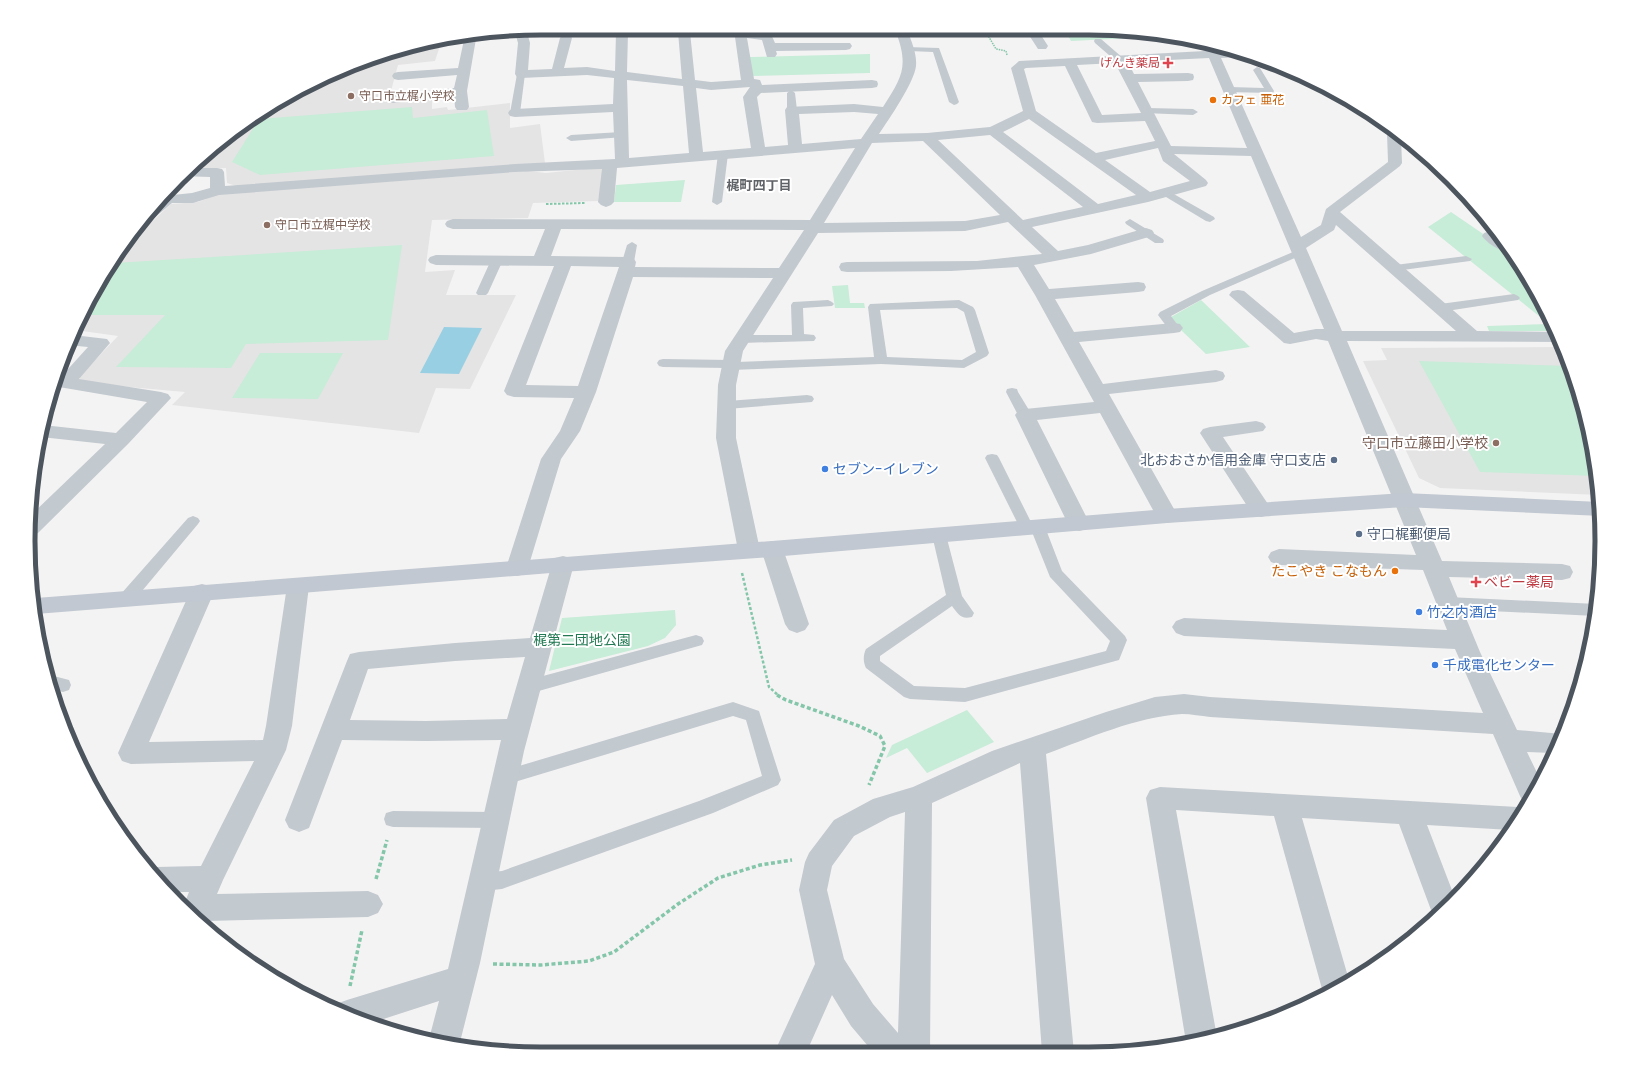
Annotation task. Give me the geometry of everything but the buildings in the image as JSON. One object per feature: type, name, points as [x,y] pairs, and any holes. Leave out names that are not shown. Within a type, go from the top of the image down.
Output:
[{"type":"street","points":[[606,202],[616,163],[621,135],[620,76],[622,35]]},
{"type":"street","points":[[684,35],[696,156]]},
{"type":"street","points":[[741,35],[752,86],[750,97],[759,152]]},
{"type":"street","points":[[760,35],[767,37],[771,50],[846,46]]},
{"type":"street","points":[[743,550],[726,438],[727,385],[734,351],[814,227],[866,141],[905,82],[910,68],[909,49],[903,35]]},
{"type":"street","points":[[1035,35],[1042,46]]},
{"type":"street","points":[[521,36],[524,42],[521,74],[587,71],[711,86],[872,84]]},
{"type":"street","points":[[556,72],[566,38]]},
{"type":"street","points":[[462,107],[460,91],[462,71],[469,40]]},
{"type":"street","points":[[1148,197],[1030,113],[1016,68],[1023,64],[1120,60],[1208,49]]},
{"type":"street","points":[[1210,50],[1298,249],[1462,640],[1530,788]]},
{"type":"street","points":[[453,224],[814,227],[965,226],[1016,221],[1095,209],[1201,183],[1168,158],[1149,114],[1120,60]]},
{"type":"street","points":[[1069,62],[1096,119],[1149,114]]},
{"type":"street","points":[[398,76],[462,71]]},
{"type":"street","points":[[1130,78],[1188,77]]},
{"type":"street","points":[[393,99],[460,91]]},
{"type":"street","points":[[516,113],[620,108]]},
{"type":"street","points":[[796,149],[792,110],[854,108],[886,111]]},
{"type":"street","points":[[168,199],[193,198],[218,191],[515,168],[616,163],[927,137],[993,130],[1030,113]]},
{"type":"street","points":[[993,130],[1095,209]]},
{"type":"street","points":[[927,137],[1055,257]]},
{"type":"street","points":[[1298,249],[1328,226],[1332,212],[1395,163],[1396,139]]},
{"type":"street","points":[[1094,158],[1164,147],[1256,152]]},
{"type":"street","points":[[194,173],[217,172],[218,191]]},
{"type":"street","points":[[1332,212],[1473,337]]},
{"type":"street","points":[[541,260],[555,224]]},
{"type":"street","points":[[847,267],[994,266],[1024,263],[1152,237]]},
{"type":"street","points":[[436,260],[541,260],[627,267],[783,273]]},
{"type":"street","points":[[564,262],[514,391],[586,392]]},
{"type":"street","points":[[1024,263],[1044,295],[1167,516]]},
{"type":"street","points":[[517,568],[551,459],[570,431],[586,392],[627,267]]},
{"type":"street","points":[[1044,295],[1138,287]]},
{"type":"street","points":[[1238,295],[1290,339],[1316,334],[1335,336],[1552,337]]},
{"type":"street","points":[[1068,338],[1174,328]]},
{"type":"street","points":[[36,523],[121,440],[161,398],[66,383],[101,343],[77,341]]},
{"type":"street","points":[[1079,524],[1025,415],[1101,398],[1216,376]]},
{"type":"street","points":[[1256,427],[1210,433],[1261,510]]},
{"type":"street","points":[[47,432],[121,440]]},
{"type":"street","points":[[39,606],[562,564],[772,549],[1167,516],[1404,500],[1594,511]]},
{"type":"street","points":[[772,549],[797,624]]},
{"type":"street","points":[[1279,557],[1562,572]]},
{"type":"street","points":[[445,1038],[462,972],[505,777],[562,564]]},
{"type":"street","points":[[197,911],[209,878],[273,750],[279,726],[298,586]]},
{"type":"street","points":[[202,592],[131,752],[273,750]]},
{"type":"street","points":[[1184,627],[1462,640]]},
{"type":"street","points":[[299,820],[359,661],[455,652],[539,647]]},
{"type":"street","points":[[890,1047],[862,1015],[830,964],[813,890],[819,862],[844,828],[883,807],[919,797],[1001,759],[1106,722],[1155,707],[1184,704],[1505,732],[1553,742]]},
{"type":"street","points":[[332,730],[426,731],[517,729]]},
{"type":"street","points":[[1032,748],[1057,1047]]},
{"type":"street","points":[[914,1047],[919,797]]},
{"type":"street","points":[[1200,1034],[1160,798],[1512,819]]},
{"type":"street","points":[[1285,805],[1334,983]]},
{"type":"street","points":[[1409,813],[1442,903]]},
{"type":"street","points":[[165,880],[209,878]]},
{"type":"street","points":[[198,913],[368,904]]},
{"type":"street","points":[[793,1047],[830,964]]},
{"type":"street","points":[[356,1012],[462,972]]},
{"type":"lane","points":[[1098,41],[1120,60]]},
{"type":"lane","points":[[909,49],[936,50],[954,102]]},
{"type":"lane","points":[[1229,90],[1270,91],[1257,70]]},
{"type":"lane","points":[[516,113],[516,101],[521,74]]},
{"type":"lane","points":[[792,93],[792,110]]},
{"type":"lane","points":[[1149,114],[1193,112]]},
{"type":"lane","points":[[571,138],[621,135]]},
{"type":"lane","points":[[717,202],[724,154]]},
{"type":"lane","points":[[1165,192],[1210,219]]},
{"type":"lane","points":[[1130,222],[1152,237]]},
{"type":"lane","points":[[627,267],[632,245]]},
{"type":"lane","points":[[1174,328],[1164,315],[1298,249]]},
{"type":"lane","points":[[1395,268],[1466,259]]},
{"type":"lane","points":[[482,293],[497,260]]},
{"type":"lane","points":[[1440,308],[1514,298]]},
{"type":"lane","points":[[741,339],[804,338],[797,305],[828,304]]},
{"type":"lane","points":[[663,363],[731,365],[881,360],[964,364],[983,353],[969,310],[959,304],[874,307],[881,360]]},
{"type":"lane","points":[[1012,392],[1025,415]]},
{"type":"lane","points":[[726,405],[807,399]]},
{"type":"lane","points":[[954,597],[872,653],[872,664],[910,692],[965,695],[1112,656],[1119,640],[1055,573],[1032,528],[992,458]]},
{"type":"lane","points":[[126,598],[193,521]]},
{"type":"lane","points":[[939,535],[954,597],[966,614]]},
{"type":"lane","points":[[1448,604],[1591,610]]},
{"type":"lane","points":[[528,687],[696,641]]},
{"type":"lane","points":[[482,882],[502,880],[706,807],[772,780],[753,716],[733,709],[505,777]]},
{"type":"lane","points":[[393,819],[496,820]]},
{"type":"path","points":[[988,35],[996,49],[1006,51],[1010,65],[1016,68]]},
{"type":"path","points":[[743,550],[769,687],[786,700],[859,726],[880,736],[885,746],[876,771],[852,824]]},
{"type":"path","points":[[462,972],[589,962],[614,952],[678,904],[718,878],[760,865],[800,859],[819,862]]},
{"type":"shaded area","name":"守口市立梶小学校","points":[[440,45],[435,61],[398,65],[388,102],[432,97],[432,109],[447,107],[448,110],[510,103],[510,128],[540,124],[545,163],[236,186],[227,183],[226,168],[199,169],[260,120],[317,87],[378,62],[410,52]]},
{"type":"shaded area","name":"守口市立梶中学校","points":[[604,167],[598,201],[533,203],[528,218],[432,220],[425,272],[455,270],[446,295],[516,295],[470,389],[436,388],[419,433],[172,405],[185,392],[83,383],[79,377],[118,336],[81,331],[87,317],[120,260],[140,233],[171,204],[198,202],[219,194],[528,171],[546,173]]},
{"type":"shaded area","name":"守口市立藤田小学校","points":[[1556,347],[1578,410],[1591,475],[1593,495],[1440,488],[1419,478],[1363,361],[1387,360],[1381,348]]},
{"type":"green space","points":[[1068,35],[1140,38],[1071,41]]},
{"type":"green space","points":[[870,54],[870,73],[751,76],[749,57]]},
{"type":"green space","points":[[412,107],[413,118],[487,110],[494,156],[260,175],[232,162],[257,122],[262,119]]},
{"type":"green space","points":[[685,180],[681,202],[614,202],[616,185]]},
{"type":"green space","points":[[1451,212],[1498,244],[1527,288],[1544,320],[1428,227]]},
{"type":"green space","points":[[402,245],[388,340],[246,344],[231,368],[116,367],[165,315],[88,315],[118,263]]},
{"type":"green space","points":[[848,285],[850,303],[864,303],[865,308],[835,308],[832,286]]},
{"type":"green space","points":[[1201,300],[1250,347],[1206,354],[1182,331],[1171,317]]},
{"type":"green space","points":[[1546,324],[1549,331],[1489,331],[1487,326]]},
{"type":"green space","points":[[260,353],[343,353],[318,399],[232,398]]},
{"type":"green space","points":[[1419,361],[1563,366],[1578,410],[1591,476],[1480,472]]},
{"type":"green space","name":"梶第二団地公園","points":[[675,610],[676,625],[665,638],[648,646],[549,671],[562,618]]},
{"type":"green space","points":[[967,710],[994,742],[927,773],[907,748],[886,758],[892,745]]},
{"type":"water","points":[[444,327],[482,328],[459,374],[420,373]]},
{"type":"place","name":"げんき薬局","points":[[1168,63]]},
{"type":"place","name":"守口市立梶小学校","points":[[351,96]]},
{"type":"place","name":"カフェ 亜花","points":[[1213,100]]},
{"type":"place","name":"守口市立梶中学校","points":[[267,225]]},
{"type":"place","name":"守口市立藤田小学校","points":[[1496,443]]},
{"type":"place","name":"北おおさか信用金庫 守口支店","points":[[1334,460]]},
{"type":"place","name":"セブン-イレブン","points":[[825,469]]},
{"type":"place","name":"守口梶郵便局","points":[[1359,534]]},
{"type":"place","name":"たこやき こなもん","points":[[1395,571]]},
{"type":"place","name":"ベビー薬局","points":[[1476,582]]},
{"type":"place","name":"竹之内酒店","points":[[1419,612]]},
{"type":"place","name":"千成電化センター","points":[[1435,665]]},
{"type":"district","name":"梶町四丁目","points":[[759,185]]}]
